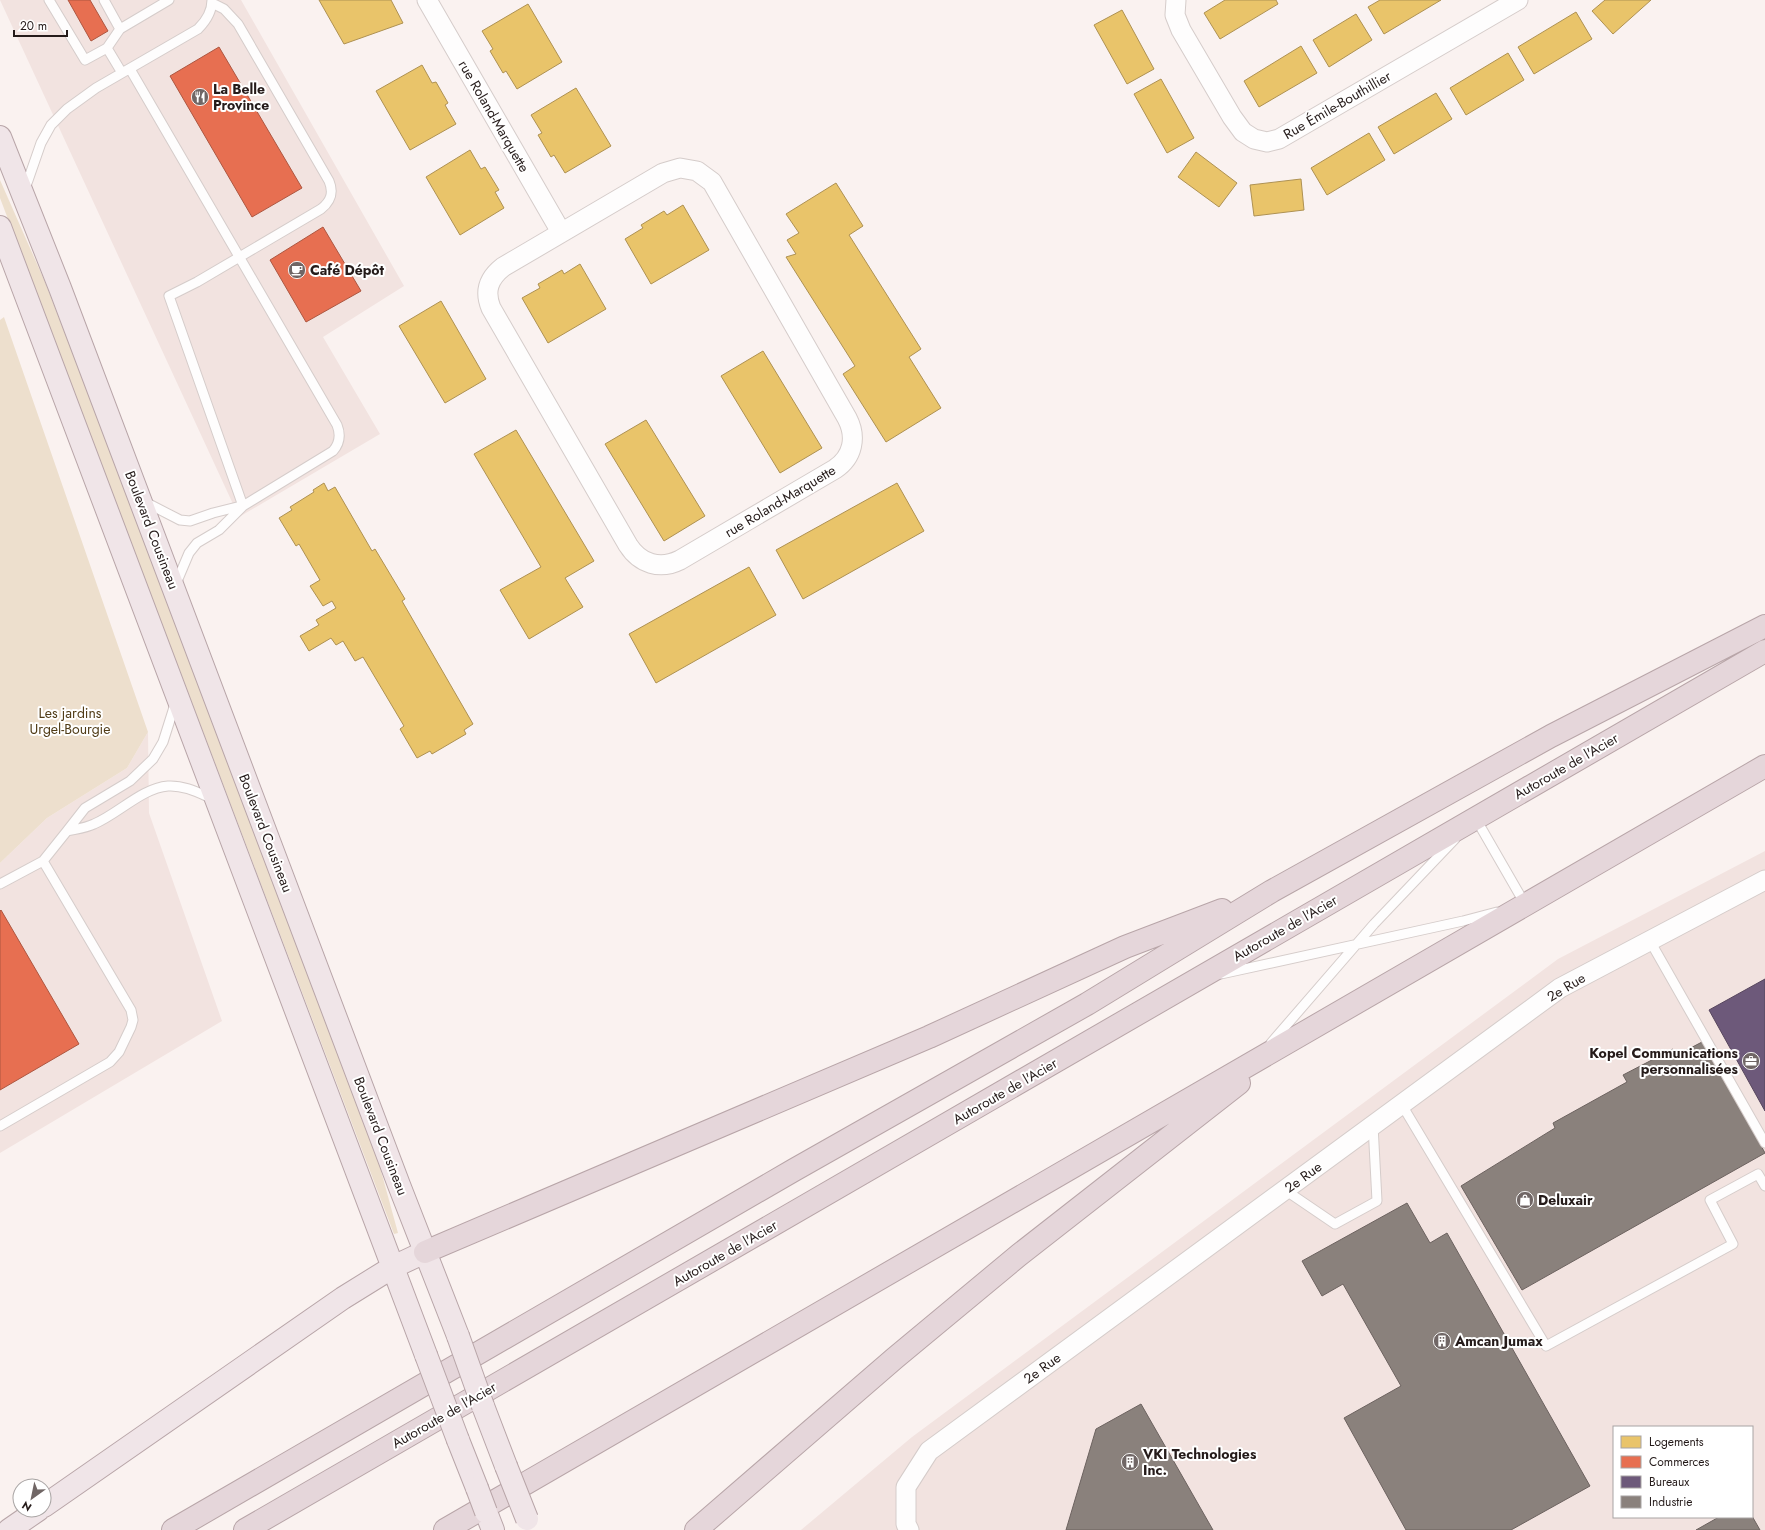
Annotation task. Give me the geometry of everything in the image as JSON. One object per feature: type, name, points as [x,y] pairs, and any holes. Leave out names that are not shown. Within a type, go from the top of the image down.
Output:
[{"type":"highway","points":[[173,1530],[794,1170],[1087,1004],[1272,891],[1551,736],[1765,626]]},
{"type":"highway","name":"Autoroute de l'Acier","points":[[245,1530],[1765,651]]},
{"type":"highway","points":[[445,1530],[1765,766]]},
{"type":"highway","points":[[425,1252],[929,1036],[1125,947],[1272,891]]},
{"type":"highway","points":[[696,1530],[895,1358],[1019,1255],[1304,1032]]},
{"type":"main road","name":"Boulevard Cousineau","points":[[0,137],[140,500],[529,1524]]},
{"type":"main road","points":[[0,227],[493,1530]]},
{"type":"main road","points":[[52,1500],[343,1298],[393,1267],[425,1252]]},
{"type":"main road","points":[[9,1530],[26,1518]]},
{"type":"street","name":"rue Roland-Marquette","points":[[427,0],[561,232]]},
{"type":"street","name":"Rue Émile-Bouthillier","points":[[1176,0],[1175,15],[1181,30],[1232,117],[1243,132],[1254,139],[1267,142],[1279,140],[1518,0]]},
{"type":"street","name":"rue Roland-Marquette","points":[[680,168],[692,169],[708,178],[715,187],[850,424],[853,441],[850,452],[844,462],[835,469],[675,562],[657,565],[645,562],[635,555],[624,539],[491,308],[488,298],[490,282],[498,270],[561,232],[668,170],[680,168]]},
{"type":"street","name":"2e Rue","points":[[908,1530],[906,1524],[906,1487],[929,1451],[1560,988],[1765,880]]},
{"type":"lane","points":[[49,0],[85,60],[107,48],[120,29],[169,0]]},
{"type":"lane","points":[[104,0],[120,29]]},
{"type":"lane","points":[[23,194],[34,158],[45,135],[62,113],[87,94],[198,29],[207,18],[212,2],[224,9],[238,24],[326,176],[332,190],[329,202],[321,209],[197,282],[169,296],[243,506]]},
{"type":"lane","points":[[107,48],[126,71],[239,257],[337,425],[340,434],[338,443],[333,451],[243,506],[219,530],[201,539],[192,547],[174,590]]},
{"type":"lane","points":[[140,500],[184,521],[197,520],[213,513],[243,506]]},
{"type":"lane","points":[[0,884],[43,861],[85,808],[130,781],[153,759],[162,742],[177,696]]},
{"type":"lane","points":[[67,831],[94,824],[142,796],[161,787],[170,786],[189,789],[217,800]]},
{"type":"lane","points":[[1194,981],[1357,944],[1463,921],[1525,904],[1476,818],[1357,944],[1229,1091]]},
{"type":"lane","points":[[0,1126],[110,1062],[124,1044],[133,1020],[131,1010],[43,861]]},
{"type":"lane","points":[[1650,941],[1765,1143]]},
{"type":"lane","points":[[1402,1105],[1546,1346],[1733,1244],[1710,1200],[1758,1174],[1765,1186]]},
{"type":"lane","points":[[1285,1190],[1336,1224],[1377,1201],[1374,1125]]},
{"type":"shaded area","points":[[0,0],[241,0],[404,286],[323,337],[380,434],[239,517]]},
{"type":"shaded area","points":[[148,732],[149,813],[222,1021],[0,1153],[0,863],[47,818],[127,768]]},
{"type":"shaded area","points":[[1765,851],[1765,1530],[801,1530],[912,1437],[1558,959]]},
{"type":"green space","points":[[0,180],[45,282],[114,461],[378,1160],[398,1233],[394,1234],[0,198]]},
{"type":"green space","name":"Les jardins Urgel-Bourgie","points":[[4,317],[148,732],[127,768],[47,818],[0,863],[0,320]]},
{"type":"building: Logements","points":[[319,0],[391,0],[403,23],[344,44]]},
{"type":"building: Logements","points":[[1225,0],[1276,0],[1278,4],[1220,39],[1204,13]]},
{"type":"building: Logements","points":[[1380,0],[1441,0],[1384,34],[1368,7]]},
{"type":"building: Logements","points":[[1605,0],[1651,0],[1613,34],[1592,11]]},
{"type":"building: Logements","points":[[528,4],[562,62],[517,89],[506,71],[503,73],[490,51],[493,49],[482,31]]},
{"type":"building: Logements","points":[[1122,10],[1154,69],[1127,84],[1094,25]]},
{"type":"building: Logements","points":[[1576,12],[1592,39],[1534,74],[1518,47]]},
{"type":"building: Logements","points":[[1356,14],[1372,40],[1329,67],[1313,40]]},
{"type":"building: Logements","points":[[1301,46],[1317,73],[1259,107],[1244,81]]},
{"type":"building: Logements","points":[[1508,53],[1524,80],[1466,115],[1450,88]]},
{"type":"building: Logements","points":[[422,65],[432,83],[436,82],[448,103],[445,105],[456,124],[410,150],[376,91]]},
{"type":"building: Logements","points":[[1161,79],[1194,138],[1167,153],[1134,94]]},
{"type":"building: Logements","points":[[576,88],[611,146],[565,173],[554,155],[551,157],[538,135],[542,133],[531,115]]},
{"type":"building: Logements","points":[[1436,93],[1452,119],[1394,154],[1378,127]]},
{"type":"building: Logements","points":[[1369,133],[1385,160],[1327,195],[1311,168]]},
{"type":"building: Logements","points":[[470,150],[481,169],[485,167],[499,190],[495,192],[504,208],[460,235],[426,177]]},
{"type":"building: Logements","points":[[1196,152],[1237,183],[1219,207],[1178,177]]},
{"type":"building: Logements","points":[[1301,179],[1304,210],[1254,216],[1250,185]]},
{"type":"building: Logements","points":[[836,183],[863,226],[849,235],[921,349],[909,357],[941,408],[886,442],[843,374],[855,366],[786,257],[796,254],[787,240],[799,233],[786,214]]},
{"type":"building: Logements","points":[[683,205],[709,250],[651,284],[625,239],[643,228],[641,225],[664,211],[667,215]]},
{"type":"building: Logements","points":[[580,264],[606,309],[548,343],[522,298],[540,288],[538,284],[562,270],[564,274]]},
{"type":"building: Logements","points":[[441,301],[486,379],[445,403],[399,326]]},
{"type":"building: Logements","points":[[763,351],[822,448],[780,473],[721,376]]},
{"type":"building: Logements","points":[[646,420],[705,516],[664,541],[605,444]]},
{"type":"building: Logements","points":[[516,430],[594,561],[565,578],[583,607],[529,639],[500,590],[541,567],[474,454]]},
{"type":"building: Logements","points":[[324,483],[328,491],[335,487],[372,551],[375,549],[405,599],[402,601],[473,724],[464,730],[466,734],[432,754],[430,751],[417,758],[400,729],[404,726],[363,657],[355,661],[343,641],[336,645],[331,638],[309,651],[300,636],[319,625],[316,620],[336,608],[332,601],[323,606],[310,586],[320,580],[299,544],[296,546],[279,518],[292,510],[290,507],[314,492],[313,490]]},
{"type":"building: Logements","points":[[897,483],[924,531],[803,599],[776,550]]},
{"type":"building: Logements","points":[[749,567],[776,615],[656,683],[629,634]]},
{"type":"building: Commerces","points":[[68,0],[90,0],[108,31],[91,41]]},
{"type":"building: Commerces","points":[[219,47],[302,188],[252,217],[170,76]]},
{"type":"building: Commerces","points":[[323,227],[361,291],[306,322],[270,260]]},
{"type":"building: Commerces","points":[[1,910],[79,1044],[0,1090],[0,911]]},
{"type":"building: Bureaux","name":"Kopel Communications personnalisées","points":[[1765,979],[1765,1111],[1709,1010]]},
{"type":"building: Industrie","points":[[1704,1041],[1765,1153],[1522,1290],[1461,1186],[1555,1128],[1553,1123],[1627,1082],[1623,1075],[1673,1049],[1677,1055]]},
{"type":"building: Industrie","name":"Amcan Jumax","points":[[1407,1203],[1430,1243],[1447,1233],[1590,1486],[1511,1530],[1406,1530],[1344,1418],[1401,1386],[1343,1284],[1322,1296],[1302,1261]]},
{"type":"building: Industrie","name":"VKI Technologies Inc.","points":[[1141,1404],[1213,1530],[1066,1530],[1096,1429]]},
{"type":"building: Industrie","points":[[1717,1518],[1753,1518],[1760,1530],[1696,1530]]},
{"type":"place","name":"La Belle Province","points":[[200,97]]},
{"type":"place","name":"Café Dépôt","points":[[297,270]]},
{"type":"place","name":"Kopel Communications personnalisées","points":[[1751,1061]]},
{"type":"place","name":"Deluxair","points":[[1525,1200]]},
{"type":"place","name":"Amcan Jumax","points":[[1442,1341]]},
{"type":"place","name":"VKI Technologies Inc.","points":[[1130,1462]]}]
